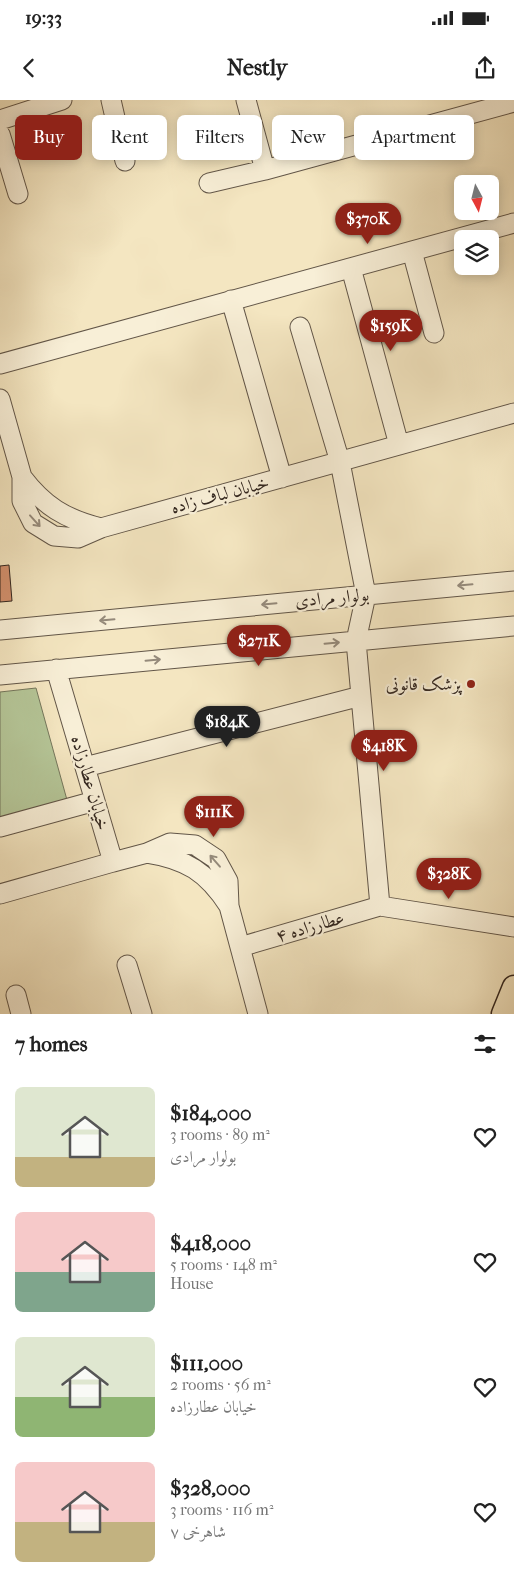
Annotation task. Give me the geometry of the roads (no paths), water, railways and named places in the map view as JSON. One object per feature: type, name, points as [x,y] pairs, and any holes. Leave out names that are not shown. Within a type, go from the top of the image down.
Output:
[{"type":"main road","points":[[503,1014],[514,987]]},
{"type":"street","points":[[0,120],[62,100]]},
{"type":"street","points":[[111,100],[125,161]]},
{"type":"street","points":[[246,100],[265,170]]},
{"type":"street","points":[[209,183],[265,170],[514,102]]},
{"type":"street","points":[[0,134],[18,194]]},
{"type":"street","points":[[0,364],[514,223]]},
{"type":"street","points":[[412,251],[434,333]]},
{"type":"street","points":[[351,268],[399,445]]},
{"type":"street","points":[[231,300],[282,478]]},
{"type":"street","points":[[300,327],[340,462],[366,595],[356,641],[380,906],[514,927]]},
{"type":"street","name":"خیابان لباف زاده","points":[[0,399],[4,430],[22,477],[22,501],[33,523],[54,536],[78,538],[101,528],[514,413]]},
{"type":"street","name":"بولوار مرادی","points":[[0,630],[514,581]]},
{"type":"street","points":[[0,675],[514,626]]},
{"type":"street","name":"خیابان عطارزاده","points":[[56,670],[113,862]]},
{"type":"street","points":[[85,767],[361,696]]},
{"type":"street","points":[[0,827],[95,801]]},
{"type":"street","points":[[0,894],[147,853],[170,843],[195,845],[216,859],[228,881],[229,906],[258,1014]]},
{"type":"street","name":"عطارزاده ۴","points":[[240,947],[380,906]]},
{"type":"street","points":[[127,965],[142,1014]]},
{"type":"street","points":[[16,995],[21,1014]]},
{"type":"place","name":"پزشک قانونی","points":[[471,684]]}]
